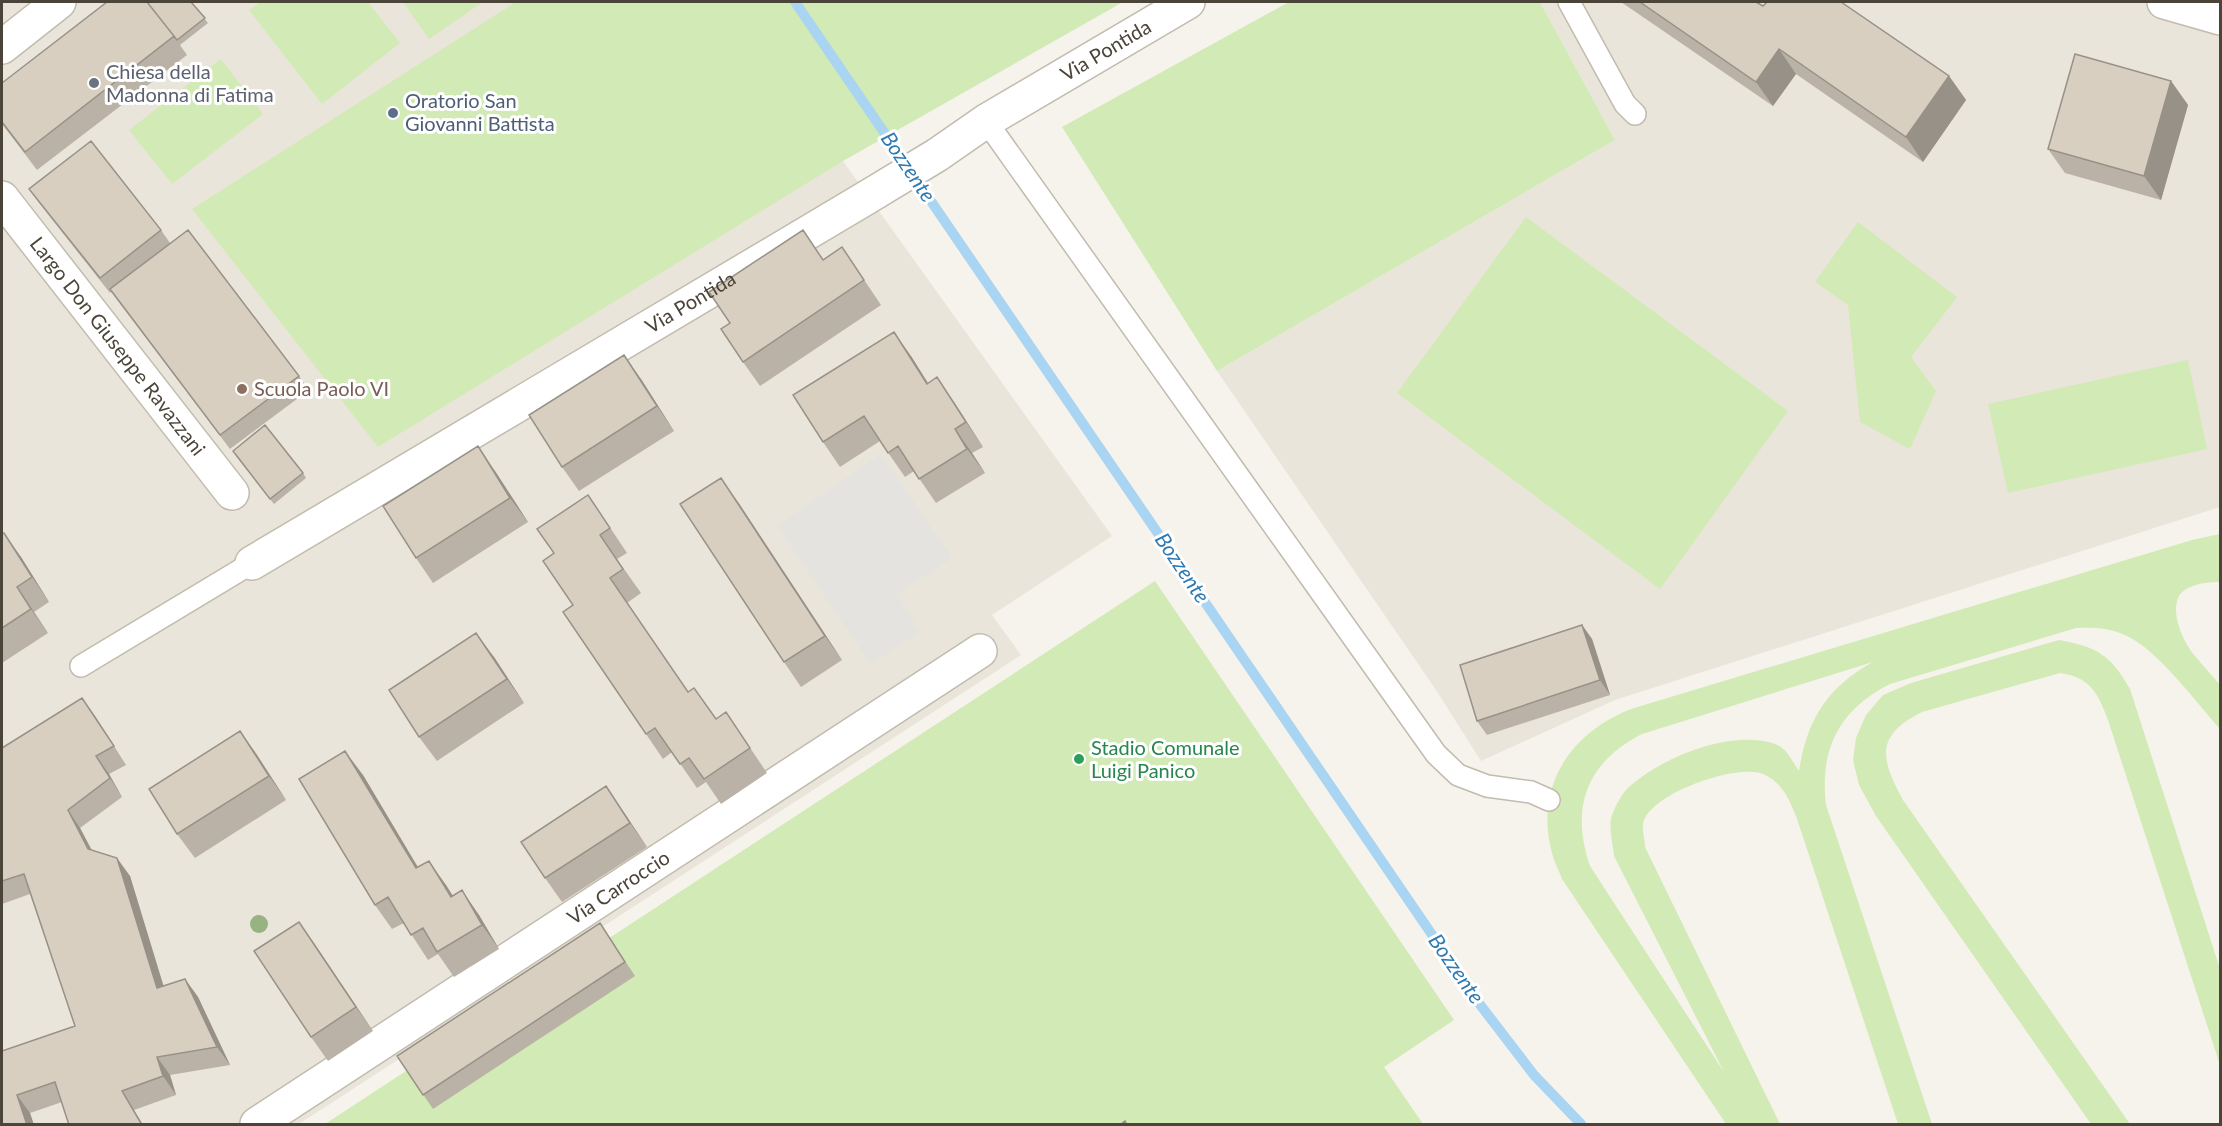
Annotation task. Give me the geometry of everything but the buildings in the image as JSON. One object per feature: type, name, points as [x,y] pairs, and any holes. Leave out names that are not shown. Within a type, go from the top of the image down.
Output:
[{"type":"street","points":[[2,47],[59,2]]},
{"type":"street","name":"Via Pontida","points":[[252,563],[866,198],[986,122],[1188,2]]},
{"type":"street","points":[[2164,2],[2220,18]]},
{"type":"street","name":"Largo Don Giuseppe Ravazzani","points":[[2,198],[232,493]]},
{"type":"street","name":"Via Carroccio","points":[[257,1125],[980,651]]},
{"type":"lane","points":[[1569,2],[1625,104],[1635,114]]},
{"type":"lane","points":[[986,122],[1436,753],[1458,775],[1487,786],[1531,792],[1549,800]]},
{"type":"lane","points":[[81,666],[252,563]]},
{"type":"shaded area","points":[[2,2],[729,2],[1112,536],[992,615],[1021,655],[299,1124],[2,1124]]},
{"type":"shaded area","points":[[1540,2],[2220,2],[2220,507],[1615,700],[1481,761],[1436,690],[1217,371],[1615,140]]},
{"type":"shaded area","points":[[881,454],[952,558],[897,594],[920,632],[871,664],[777,526]]},
{"type":"green space","points":[[261,2],[368,2],[400,43],[322,104],[249,10]]},
{"type":"green space","points":[[403,2],[483,2],[429,39]]},
{"type":"green space","points":[[516,2],[1123,2],[843,161],[378,447],[192,209]]},
{"type":"green space","points":[[1289,2],[1540,2],[1615,140],[1217,371],[1062,127]]},
{"type":"green space","points":[[221,59],[263,114],[172,184],[129,130]]},
{"type":"green space","points":[[1526,217],[1788,411],[1660,589],[1397,393]]},
{"type":"green space","points":[[1858,222],[1957,297],[1911,357],[1936,391],[1910,449],[1860,422],[1848,305],[1815,282]]},
{"type":"green space","points":[[2188,360],[2207,449],[2008,493],[1988,404]]},
{"type":"green space","points":[[2220,534],[2220,582],[2203,583],[2185,590],[2178,598],[2176,613],[2187,644],[2220,685],[2220,729],[2176,677],[2137,642],[2125,635],[2101,628],[2076,628],[1890,684],[1858,706],[1837,733],[1826,766],[1826,805],[1932,1124],[1898,1124],[1796,816],[1780,786],[1763,774],[1734,773],[1715,777],[1676,792],[1660,802],[1649,813],[1643,824],[1645,847],[1780,1124],[1726,1124],[1562,879],[1555,863],[1548,829],[1548,806],[1553,785],[1562,765],[1574,748],[1590,732],[1609,719],[1631,709],[2192,540]],"holes":[[[1873,662],[1843,682],[1822,707],[1807,736],[1799,771],[1785,751],[1772,743],[1735,740],[1716,744],[1696,749],[1658,766],[1623,793],[1612,815],[1614,856],[1724,1072],[1590,866],[1584,845],[1582,825],[1583,806],[1588,789],[1596,773],[1607,759],[1642,734]]]},
{"type":"green space","name":"Stadio Comunale Luigi Panico","points":[[1155,581],[1454,1020],[1384,1067],[1423,1124],[325,1124]]},
{"type":"green space","points":[[2059,640],[2102,654],[2116,668],[2130,689],[2220,969],[2220,1065],[2108,720],[2092,688],[2079,678],[2060,673],[1922,712],[1896,730],[1886,750],[1887,760],[1903,800],[2130,1124],[2091,1124],[1876,816],[1859,785],[1853,760],[1856,738],[1866,715],[1883,695],[1911,683]]},
{"type":"waterway","name":"Bozzente","points":[[795,2],[1478,1002],[1534,1075],[1581,1124]]},
{"type":"place","name":"Chiesa della Madonna di Fatima","points":[[94,83]]},
{"type":"place","name":"Oratorio San Giovanni Battista","points":[[393,113]]},
{"type":"place","name":"Scuola Paolo VI","points":[[242,389]]},
{"type":"place","name":"Stadio Comunale Luigi Panico","points":[[1079,759]]}]
